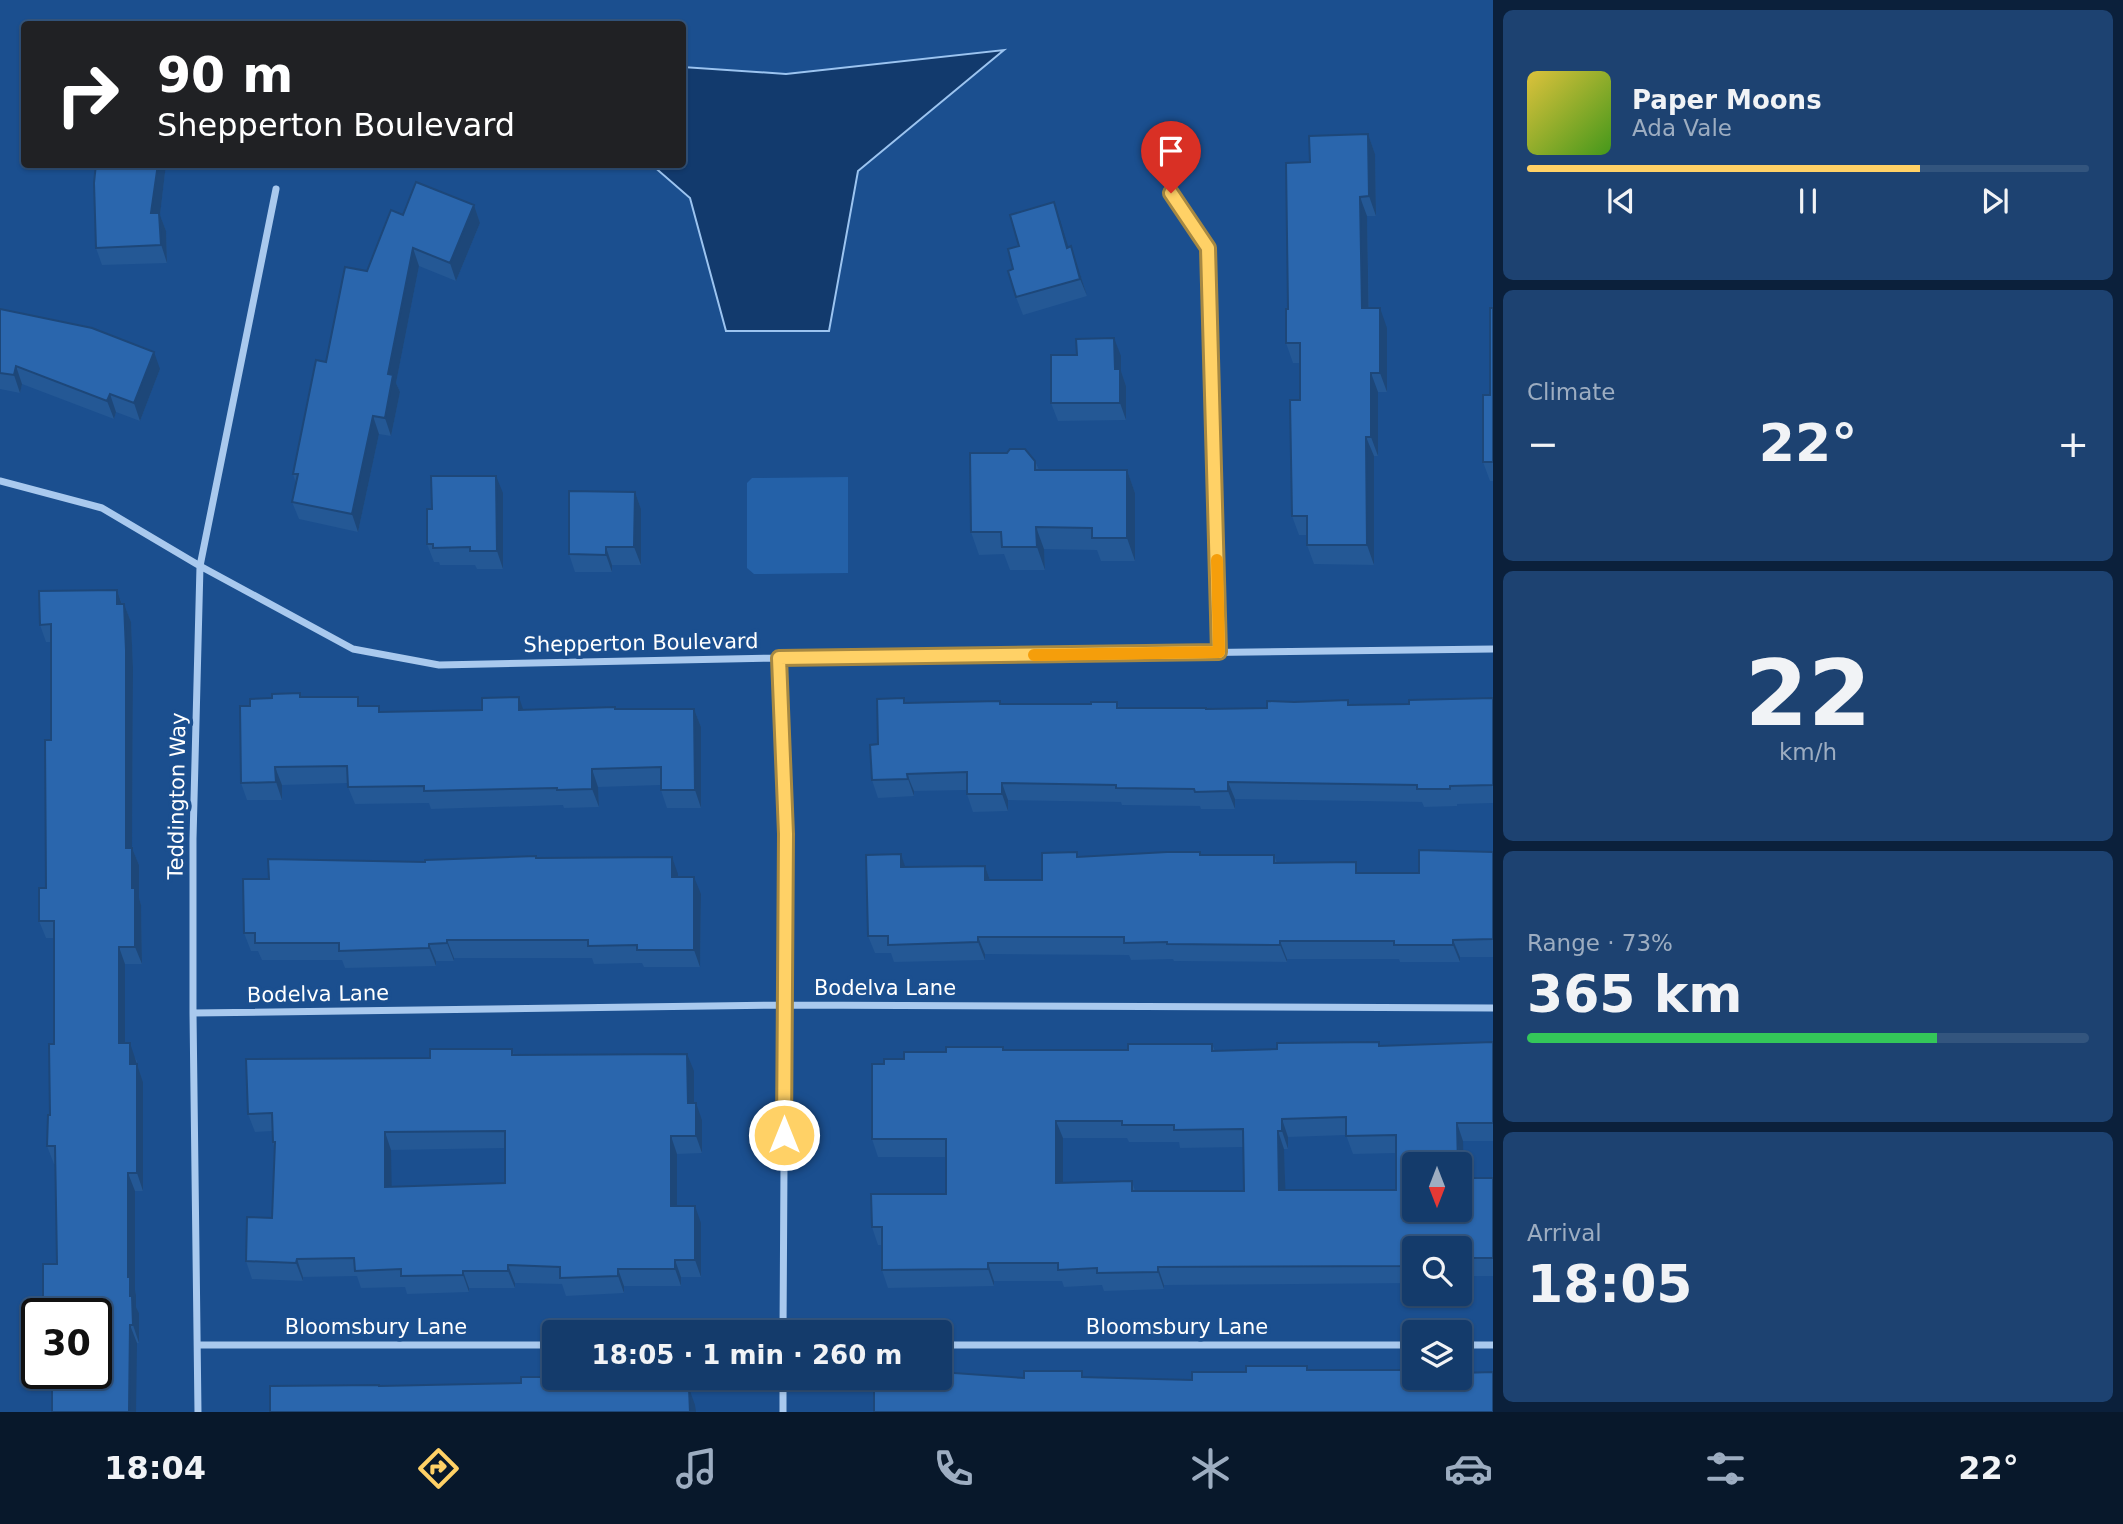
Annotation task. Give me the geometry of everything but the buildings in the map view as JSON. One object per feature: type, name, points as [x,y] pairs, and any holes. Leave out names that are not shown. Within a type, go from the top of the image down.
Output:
[{"type":"street","name":"Teddington Way","points":[[198,1412],[193,839],[200,565],[276,189]]},
{"type":"street","points":[[1171,193],[1208,248],[1219,652]]},
{"type":"street","name":"Shepperton Boulevard","points":[[0,481],[102,508],[353,649],[439,665],[1493,649]]},
{"type":"street","points":[[779,658],[786,834],[783,1320]]},
{"type":"street","name":"Bodelva Lane","points":[[193,1013],[785,1005],[1493,1008]]},
{"type":"street","name":"Bloomsbury Lane","points":[[198,1345],[542,1345]]},
{"type":"street","name":"Bloomsbury Lane","points":[[952,1345],[1402,1345]]},
{"type":"street","points":[[1472,1345],[1493,1345]]},
{"type":"street","points":[[783,1390],[783,1412]]},
{"type":"shaded area","points":[[1004,50],[858,171],[829,331],[726,331],[690,198],[655,168],[686,168],[686,67],[786,74]]},
{"type":"shaded area","points":[[848,477],[848,573],[754,574],[747,568],[747,483],[752,478]]},
{"type":"slow traffic","points":[[1034,655],[1219,652],[1217,560]]},
{"type":"route","points":[[784,1135],[786,834],[779,658],[1219,652],[1208,248],[1171,193]]}]
